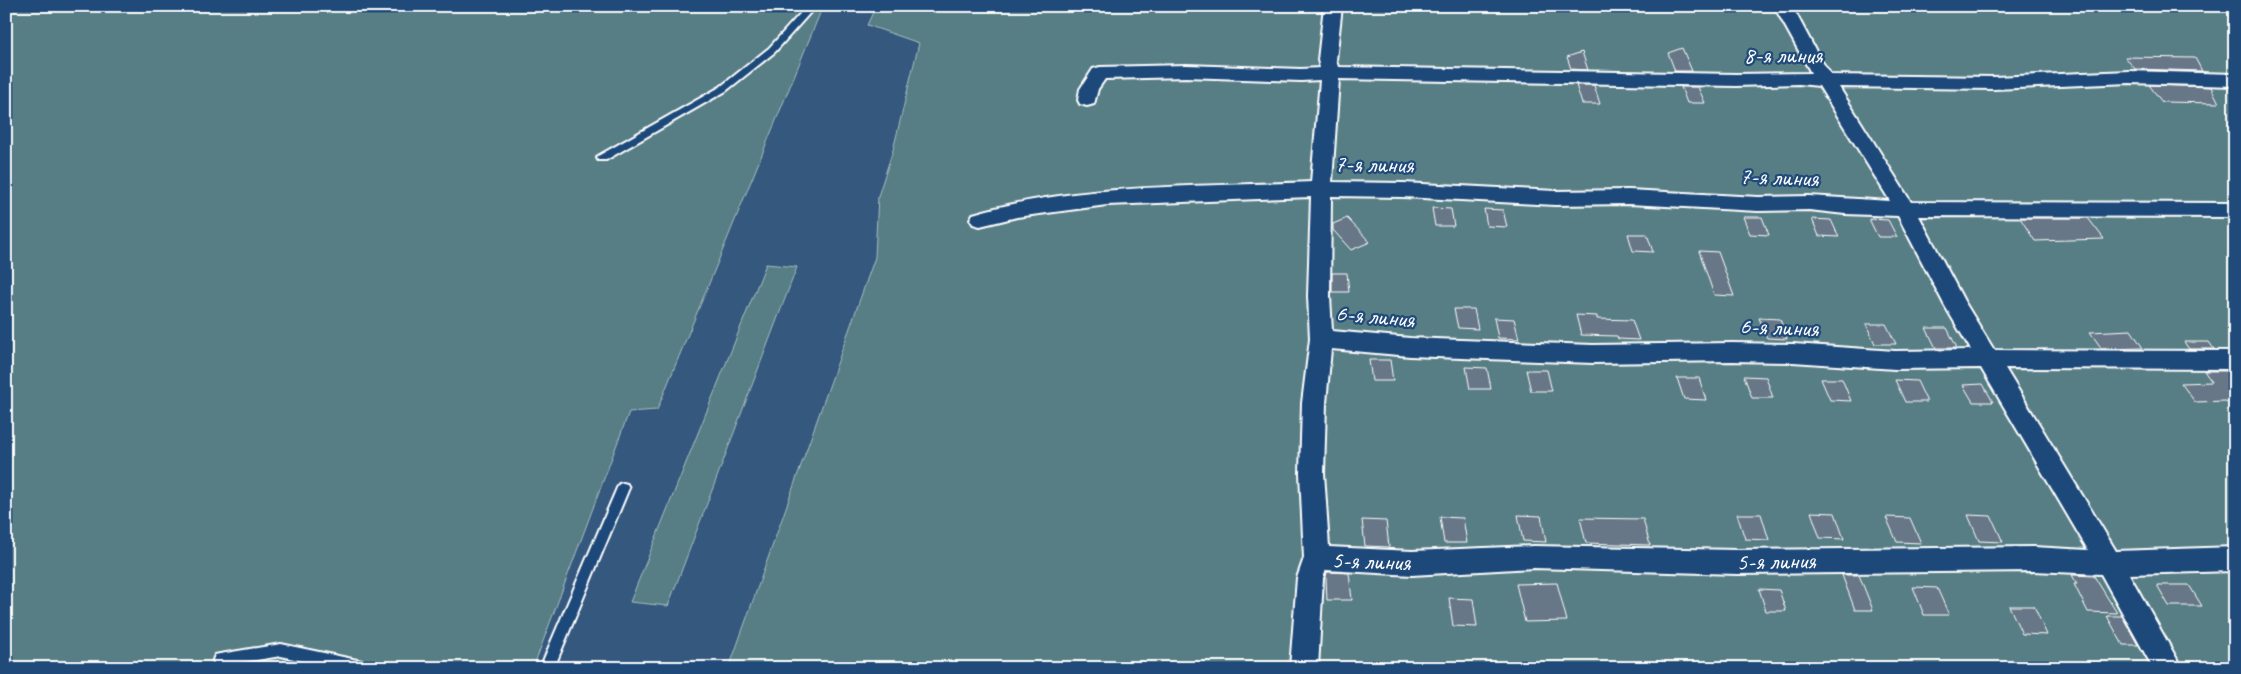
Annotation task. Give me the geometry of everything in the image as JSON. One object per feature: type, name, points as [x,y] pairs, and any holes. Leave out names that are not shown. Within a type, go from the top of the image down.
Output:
[{"type":"street","points":[[1304,668],[1310,578],[1316,558],[1312,473],[1314,403],[1321,339],[1319,296],[1321,189],[1330,72],[1327,60],[1333,6]]},
{"type":"street","points":[[1783,6],[1810,58],[1827,80],[1905,209],[1928,256],[1986,359],[2109,563],[2168,668]]},
{"type":"street","name":"8-я линия","points":[[1087,100],[1089,89],[1100,74],[1186,71],[1301,75],[1330,72],[1736,80],[1799,78],[1994,83],[2129,78],[2235,80]]},
{"type":"street","name":"7-я линия","points":[[980,219],[1017,210],[1106,198],[1321,189],[1403,190],[1555,198],[1639,198],[1758,204],[1809,203],[1845,207],[1905,209],[2235,210]]},
{"type":"street","name":"6-я линия","points":[[1321,339],[1410,347],[1593,354],[1785,353],[1895,360],[2235,360]]},
{"type":"street","name":"5-я линия","points":[[1316,558],[1412,564],[1534,557],[1737,562],[2033,559],[2109,563],[2235,559]]},
{"type":"lane","points":[[602,158],[723,89],[772,50],[812,6]]},
{"type":"lane","points":[[547,668],[623,488]]},
{"type":"lane","points":[[220,660],[281,650],[362,668]]},
{"type":"green space","points":[[6,6],[823,6],[657,410],[629,412],[533,668],[6,668]]},
{"type":"green space","points":[[876,6],[2235,6],[2235,668],[729,668],[875,257],[878,196],[893,150],[919,43],[867,25]]},
{"type":"green space","points":[[766,264],[797,267],[668,606],[630,602]]},
{"type":"building","points":[[1682,48],[1692,71],[1675,71],[1668,53]]},
{"type":"building","points":[[1582,52],[1588,70],[1571,69],[1567,57]]},
{"type":"building","points":[[2125,57],[2195,58],[2202,71],[2135,69]]},
{"type":"building","points":[[1576,85],[1594,85],[1600,104],[1582,104]]},
{"type":"building","points":[[2149,85],[2211,87],[2219,103],[2162,102]]},
{"type":"building","points":[[1681,87],[1698,87],[1705,103],[1687,103]]},
{"type":"building","points":[[1432,208],[1451,209],[1454,226],[1435,226]]},
{"type":"building","points":[[1484,209],[1503,210],[1507,227],[1487,226]]},
{"type":"building","points":[[1743,217],[1762,217],[1769,235],[1750,234]]},
{"type":"building","points":[[1347,218],[1370,242],[1351,250],[1333,230],[1333,224]]},
{"type":"building","points":[[2020,218],[2088,218],[2104,239],[2035,241]]},
{"type":"building","points":[[1812,219],[1831,220],[1839,237],[1819,236]]},
{"type":"building","points":[[1869,219],[1888,220],[1897,237],[1878,237]]},
{"type":"building","points":[[1628,234],[1647,234],[1653,252],[1633,251]]},
{"type":"building","points":[[1699,251],[1718,252],[1734,296],[1714,295]]},
{"type":"building","points":[[1332,273],[1347,273],[1349,292],[1332,292]]},
{"type":"building","points":[[1454,309],[1474,309],[1478,329],[1458,328]]},
{"type":"building","points":[[1576,315],[1597,316],[1597,319],[1632,320],[1639,340],[1618,339],[1617,336],[1581,335]]},
{"type":"building","points":[[1494,318],[1514,319],[1519,339],[1498,338]]},
{"type":"building","points":[[1759,318],[1780,319],[1787,339],[1767,338]]},
{"type":"building","points":[[1866,324],[1886,324],[1896,344],[1875,344]]},
{"type":"building","points":[[1926,328],[1947,328],[1957,348],[1936,348]]},
{"type":"building","points":[[2131,330],[2143,348],[2102,349],[2090,332]]},
{"type":"building","points":[[2184,342],[2209,342],[2214,349],[2189,349]]},
{"type":"building","points":[[1369,360],[1390,360],[1393,381],[1372,381]]},
{"type":"building","points":[[1466,367],[1487,368],[1491,389],[1470,389]]},
{"type":"building","points":[[1526,370],[1547,370],[1552,391],[1531,391]]},
{"type":"building","points":[[2204,371],[2230,371],[2235,377],[2235,414],[2226,401],[2195,402],[2181,383],[2212,382]]},
{"type":"building","points":[[1744,376],[1766,377],[1773,398],[1752,398]]},
{"type":"building","points":[[1677,378],[1699,378],[1706,400],[1684,399]]},
{"type":"building","points":[[1821,379],[1842,379],[1851,401],[1830,400]]},
{"type":"building","points":[[1895,380],[1917,381],[1927,402],[1905,402]]},
{"type":"building","points":[[1983,384],[1993,402],[1973,402],[1963,385]]},
{"type":"building","points":[[1811,512],[1835,513],[1844,539],[1820,538]]},
{"type":"building","points":[[1737,514],[1761,514],[1769,540],[1745,539]]},
{"type":"building","points":[[1518,515],[1541,516],[1546,542],[1523,541]]},
{"type":"building","points":[[1968,515],[1991,516],[2003,542],[1979,541]]},
{"type":"building","points":[[1440,517],[1463,518],[1467,543],[1444,543]]},
{"type":"building","points":[[1886,517],[1910,518],[1921,543],[1897,542]]},
{"type":"building","points":[[1580,518],[1643,519],[1650,545],[1586,543]]},
{"type":"building","points":[[1362,520],[1386,521],[1389,547],[1365,546]]},
{"type":"building","points":[[1327,572],[1349,573],[1352,600],[1327,600]]},
{"type":"building","points":[[1842,575],[1859,575],[1873,610],[1855,610]]},
{"type":"building","points":[[2072,575],[2094,576],[2117,613],[2088,612],[2074,584],[2077,584]]},
{"type":"building","points":[[1557,583],[1567,621],[1525,622],[1516,584]]},
{"type":"building","points":[[2157,585],[2189,585],[2202,606],[2169,606]]},
{"type":"building","points":[[1913,587],[1937,588],[1949,615],[1924,615]]},
{"type":"building","points":[[1759,589],[1779,590],[1786,611],[1766,611]]},
{"type":"building","points":[[1449,598],[1473,599],[1477,627],[1453,626]]},
{"type":"building","points":[[2009,606],[2034,606],[2047,635],[2022,634]]},
{"type":"building","points":[[2107,616],[2122,616],[2138,645],[2123,645]]}]
